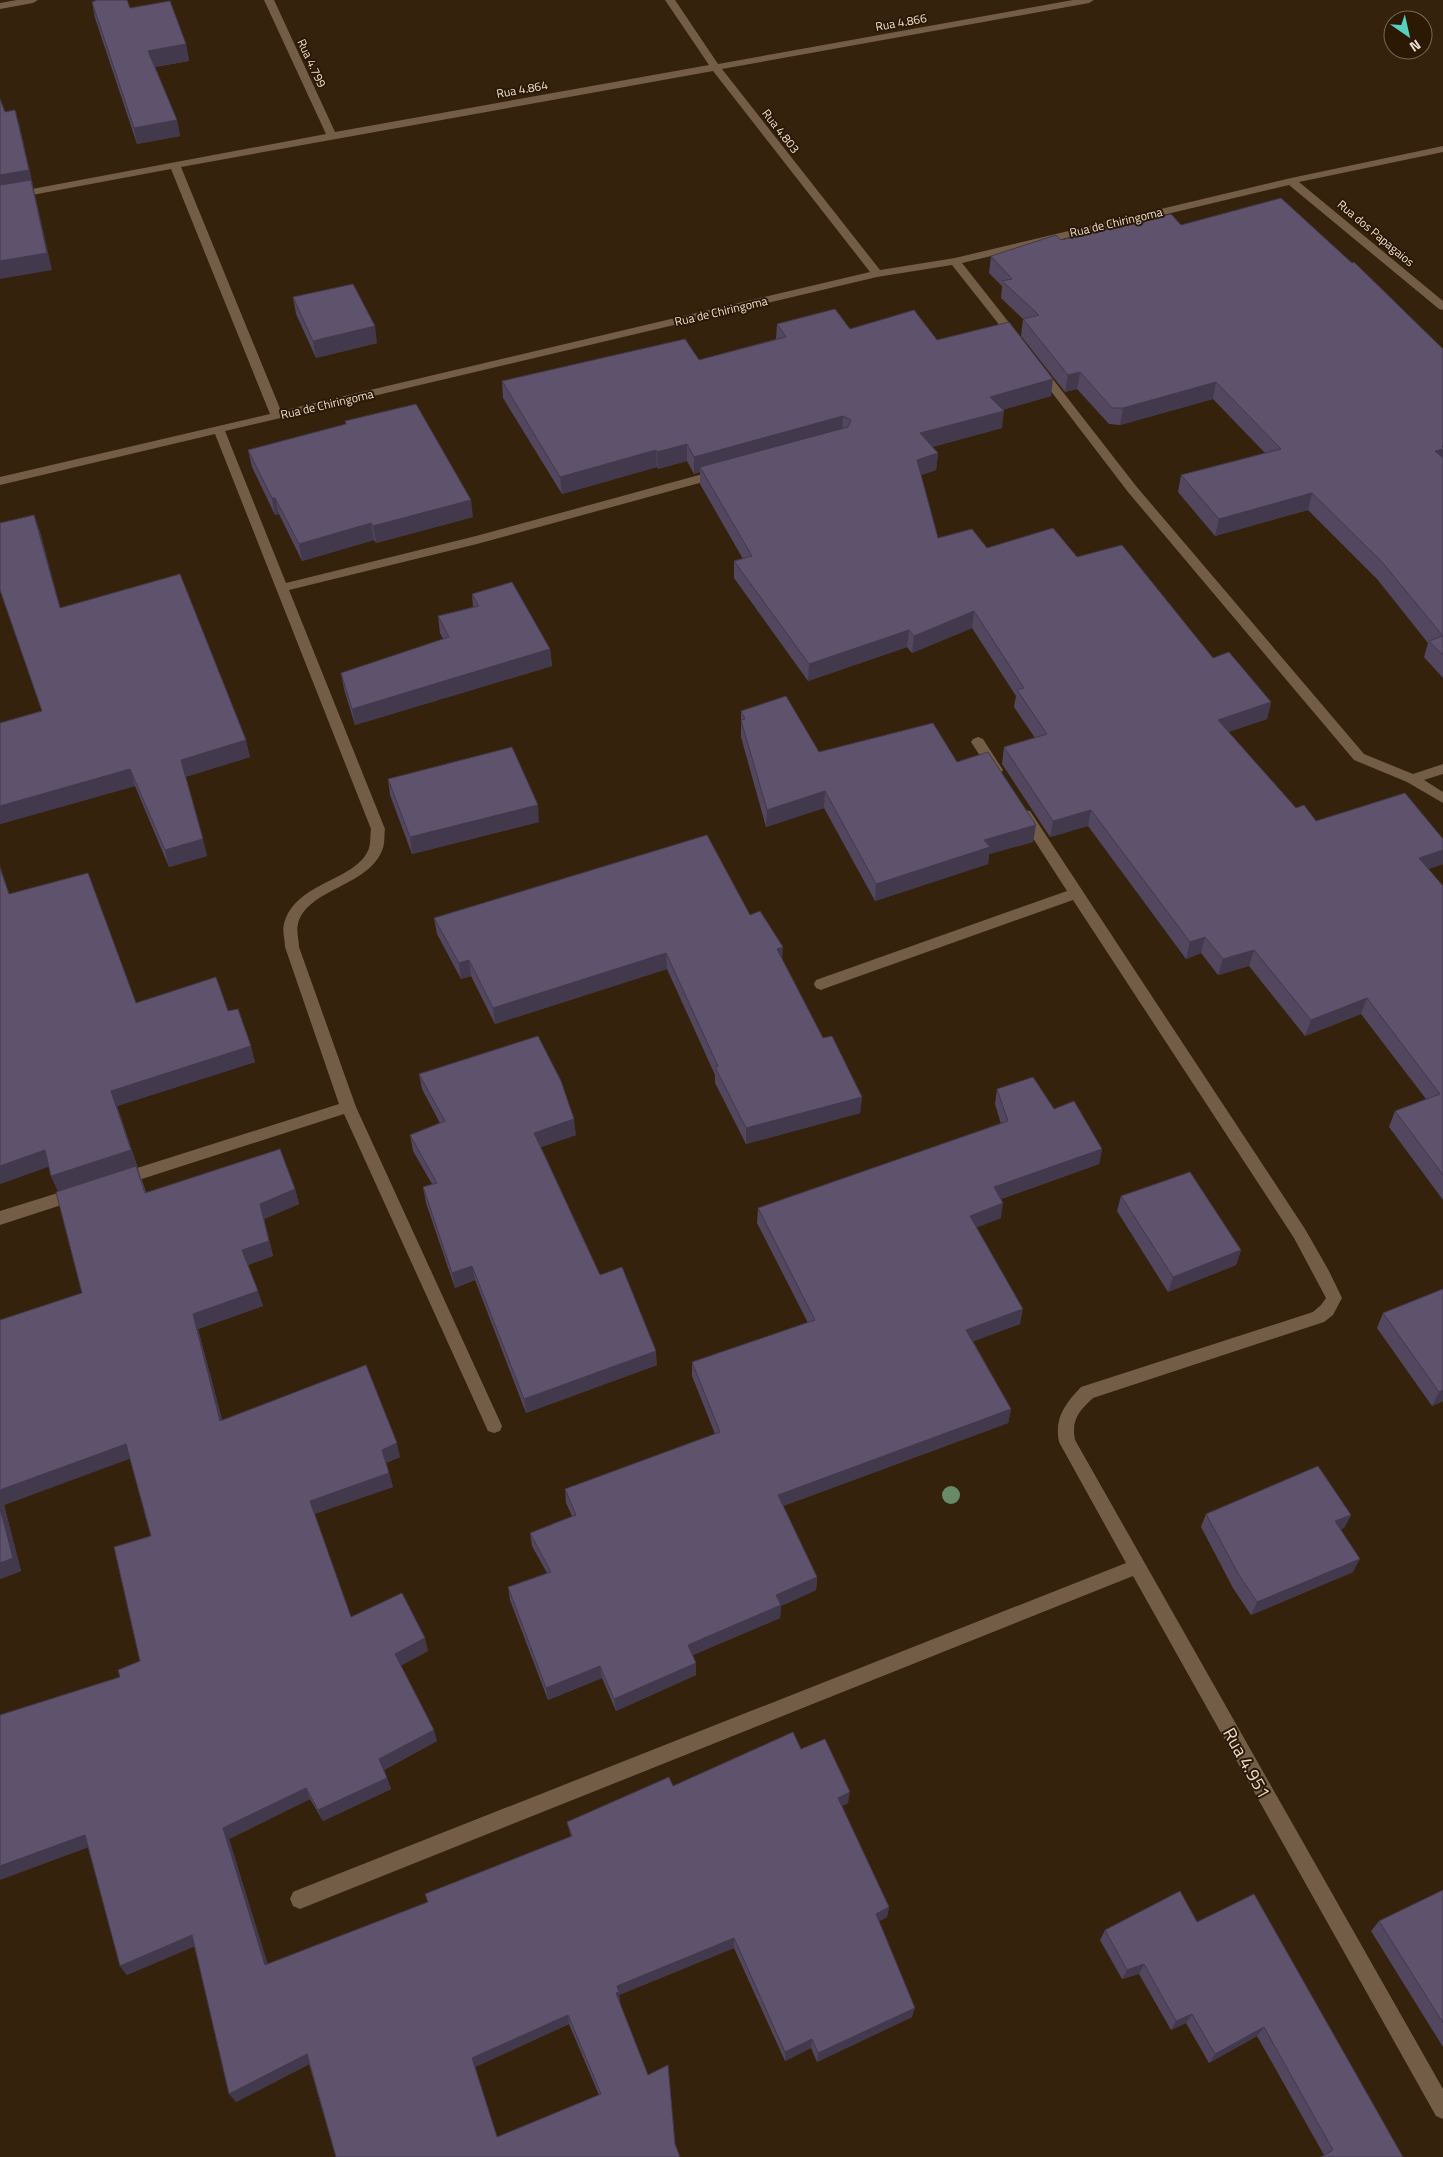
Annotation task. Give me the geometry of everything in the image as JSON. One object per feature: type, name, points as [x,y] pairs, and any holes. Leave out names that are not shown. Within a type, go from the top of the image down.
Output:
[{"type":"street","points":[[0,6],[33,0]]},
{"type":"street","name":"Rua 4.799","points":[[269,0],[332,136]]},
{"type":"street","name":"Rua 4.803","points":[[670,0],[716,68],[877,274]]},
{"type":"street","name":"Rua 4.866","points":[[716,68],[1066,2],[1089,0]]},
{"type":"street","name":"Rua 4.864","points":[[0,198],[332,136],[716,68]]},
{"type":"street","name":"Rua de Chiringoma","points":[[0,480],[877,274],[955,261],[1291,181],[1443,149]]},
{"type":"street","points":[[175,165],[277,416]]},
{"type":"street","name":"Rua dos Papagaios","points":[[1291,181],[1443,307]]},
{"type":"street","points":[[955,261],[1022,347]]},
{"type":"street","points":[[1034,363],[1132,489],[1359,756],[1412,779],[1443,798]]},
{"type":"street","points":[[219,430],[378,829],[376,849],[367,863],[320,892],[299,908],[291,924],[292,947],[348,1107],[494,1426]]},
{"type":"street","points":[[282,588],[477,540],[737,468]]},
{"type":"street","points":[[978,742],[1004,782]]},
{"type":"street","points":[[1412,779],[1443,769]]},
{"type":"street","points":[[821,984],[1076,893],[1019,806]]},
{"type":"street","name":"Rua 4.951","points":[[1076,893],[1260,1176],[1307,1244],[1323,1272],[1334,1298],[1327,1310],[1318,1317],[1088,1392],[1067,1414],[1065,1434],[1067,1442],[1443,2110]]},
{"type":"street","points":[[0,1218],[348,1107]]},
{"type":"street","points":[[300,1899],[1136,1566]]},
{"type":"building","points":[[97,0],[127,0],[130,8],[170,1],[186,44],[148,51],[177,120],[134,128],[92,2]]},
{"type":"building","points":[[0,99],[5,112],[15,110],[29,170],[0,175]]},
{"type":"building","points":[[31,180],[47,253],[0,261],[0,185]]},
{"type":"building","points":[[1281,198],[1352,263],[1354,262],[1443,349],[1443,449],[1435,451],[1443,458],[1443,636],[1382,562],[1312,493],[1219,519],[1181,475],[1281,449],[1216,382],[1123,408],[1112,408],[1080,372],[1068,375],[1023,319],[1039,315],[1002,281],[1012,279],[991,256],[1056,235],[1061,240],[1171,214],[1181,225]]},
{"type":"building","points":[[353,284],[375,326],[313,341],[293,297]]},
{"type":"building","points":[[835,309],[850,329],[914,310],[937,340],[1009,322],[1053,379],[990,397],[1004,411],[920,433],[938,453],[917,460],[938,538],[972,529],[987,548],[1053,528],[1077,557],[1122,545],[1213,658],[1229,652],[1271,702],[1218,720],[1296,808],[1304,805],[1316,821],[1405,793],[1443,839],[1443,850],[1419,858],[1443,886],[1443,1175],[1395,1111],[1440,1094],[1367,998],[1311,1020],[1254,950],[1223,959],[1205,937],[1190,942],[1091,810],[1053,821],[1004,747],[1047,734],[1017,690],[1024,688],[974,611],[914,636],[909,630],[809,664],[734,561],[752,556],[700,467],[848,427],[851,420],[843,416],[694,457],[687,444],[657,452],[656,450],[560,477],[502,381],[685,339],[699,360],[786,337],[777,324]]},
{"type":"building","points":[[416,404],[471,500],[373,526],[371,523],[299,544],[275,498],[272,498],[248,450],[346,424],[345,421]]},
{"type":"building","points":[[34,515],[60,608],[180,574],[246,740],[181,760],[203,839],[165,850],[130,769],[0,806],[0,723],[42,711],[0,590],[0,523]]},
{"type":"building","points":[[512,582],[550,649],[352,709],[341,673],[449,637],[438,616],[479,606],[472,594]]},
{"type":"building","points":[[1443,636],[1443,655],[1429,641]]},
{"type":"building","points":[[786,696],[819,752],[933,723],[957,762],[988,752],[1036,825],[984,840],[990,847],[876,884],[825,791],[767,810],[741,720],[745,719],[741,711]]},
{"type":"building","points":[[512,747],[538,805],[410,837],[388,779]]},
{"type":"building","points":[[707,835],[750,915],[760,911],[783,947],[777,949],[823,1038],[832,1036],[862,1097],[746,1128],[715,1067],[718,1066],[666,953],[493,1008],[469,960],[459,963],[434,918]]},
{"type":"building","points":[[0,868],[9,894],[88,873],[136,1003],[216,977],[228,1011],[238,1009],[251,1046],[111,1091],[131,1150],[51,1176],[45,1150],[0,1166]]},
{"type":"building","points":[[538,1036],[561,1081],[574,1119],[534,1133],[600,1275],[622,1267],[656,1351],[524,1399],[472,1266],[452,1273],[423,1187],[437,1183],[410,1135],[445,1121],[419,1074]]},
{"type":"building","points":[[1033,1077],[1054,1109],[1074,1101],[1102,1149],[994,1187],[1003,1203],[970,1216],[1023,1309],[966,1330],[1011,1409],[778,1495],[817,1577],[776,1595],[781,1605],[688,1645],[696,1663],[614,1699],[600,1666],[546,1688],[508,1587],[551,1572],[530,1533],[576,1515],[565,1489],[720,1432],[692,1362],[815,1320],[758,1208],[1008,1121],[997,1089]]},
{"type":"building","points":[[280,1149],[295,1189],[260,1204],[269,1241],[242,1250],[258,1291],[193,1314],[220,1421],[366,1365],[397,1443],[382,1450],[389,1473],[310,1501],[351,1617],[402,1593],[425,1638],[395,1654],[434,1730],[379,1759],[387,1778],[318,1810],[306,1788],[223,1828],[265,1965],[428,1902],[425,1894],[572,1836],[567,1822],[669,1777],[673,1786],[793,1732],[801,1749],[825,1739],[850,1792],[838,1798],[889,1907],[876,1914],[915,2008],[818,2053],[812,2039],[785,2052],[734,1938],[617,1986],[619,1992],[616,1993],[648,2075],[668,2065],[675,2144],[680,2157],[336,2157],[307,2054],[229,2094],[192,1935],[120,1966],[85,1835],[0,1866],[0,1715],[120,1677],[118,1670],[140,1661],[114,1547],[151,1536],[126,1444],[0,1490],[0,1320],[82,1293],[56,1192],[136,1166],[145,1193]],"holes":[[[568,2015],[601,2094],[497,2137],[472,2058]]]},
{"type":"building","points":[[1190,1172],[1241,1250],[1173,1277],[1121,1196]]},
{"type":"building","points":[[1443,1289],[1443,1390],[1439,1392],[1383,1313]]},
{"type":"building","points":[[1318,1466],[1351,1515],[1335,1521],[1360,1559],[1257,1602],[1239,1575],[1206,1514]]},
{"type":"building","points":[[0,1508],[13,1558],[0,1563]]},
{"type":"building","points":[[1443,1890],[1443,2023],[1379,1921]]},
{"type":"building","points":[[1180,1891],[1197,1922],[1254,1894],[1403,2157],[1321,2157],[1333,2150],[1264,2027],[1215,2054],[1192,2014],[1176,2021],[1144,1964],[1127,1970],[1105,1930]]}]
